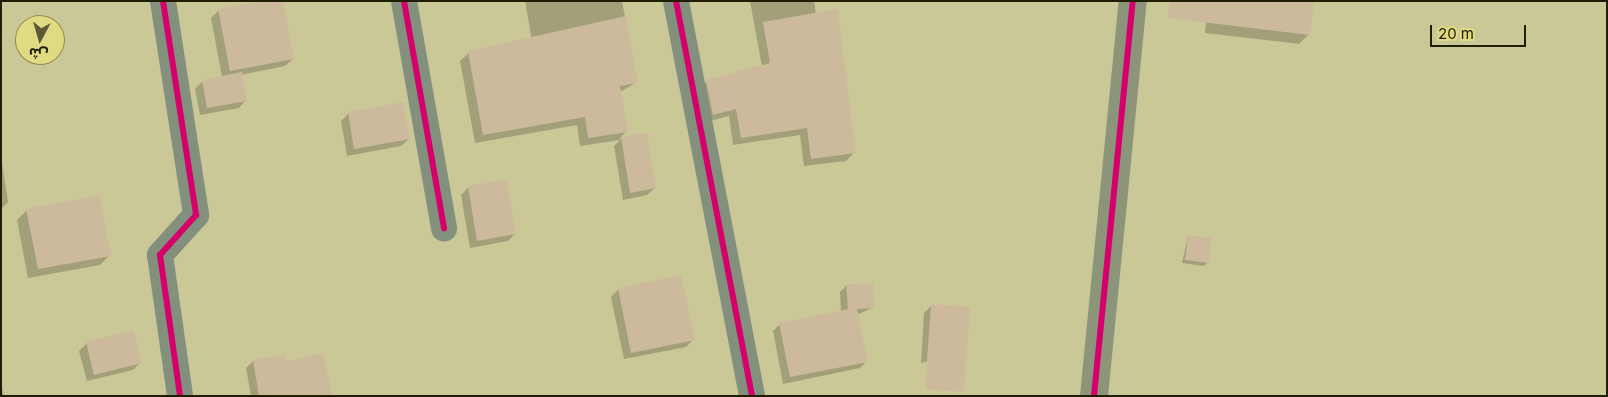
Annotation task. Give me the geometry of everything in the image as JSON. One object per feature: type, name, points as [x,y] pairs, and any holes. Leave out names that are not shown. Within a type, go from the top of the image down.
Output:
[{"type":"street","points":[[163,1],[196,215],[160,255],[180,396]]},
{"type":"street","points":[[404,1],[444,230]]},
{"type":"street","points":[[676,1],[752,396]]},
{"type":"street","points":[[1094,396],[1134,1]]},
{"type":"building","points":[[261,1],[283,1],[294,59],[230,71],[218,9]]},
{"type":"building","points":[[1169,1],[1314,1],[1310,35],[1168,18]]},
{"type":"building","points":[[838,9],[856,153],[811,159],[807,128],[741,138],[736,109],[713,115],[706,80],[770,63],[763,22]]},
{"type":"building","points":[[626,16],[638,83],[620,86],[628,132],[588,138],[585,117],[483,135],[468,51]]},
{"type":"building","points":[[242,72],[247,101],[207,108],[202,80]]},
{"type":"building","points":[[403,102],[410,139],[354,149],[348,112]]},
{"type":"building","points":[[647,133],[656,188],[630,193],[621,137]]},
{"type":"building","points":[[507,179],[516,234],[477,241],[468,186]]},
{"type":"building","points":[[100,195],[111,256],[38,269],[26,209]]},
{"type":"building","points":[[1188,235],[1212,238],[1209,263],[1185,260]]},
{"type":"building","points":[[681,275],[695,340],[631,353],[618,288]]},
{"type":"building","points":[[873,283],[875,308],[857,309],[868,362],[790,377],[779,323],[848,309],[846,284]]},
{"type":"building","points":[[931,304],[970,307],[964,392],[925,389]]},
{"type":"building","points":[[134,330],[142,363],[94,375],[86,342]]},
{"type":"building","points":[[323,353],[333,396],[259,396],[253,360],[285,354],[286,362]]},
{"type":"cycle path","points":[[163,1],[196,215],[160,255],[180,396]]},
{"type":"cycle path","points":[[404,1],[444,229]]},
{"type":"cycle path","points":[[676,1],[752,396]]},
{"type":"cycle path","points":[[1094,396],[1133,1]]}]
